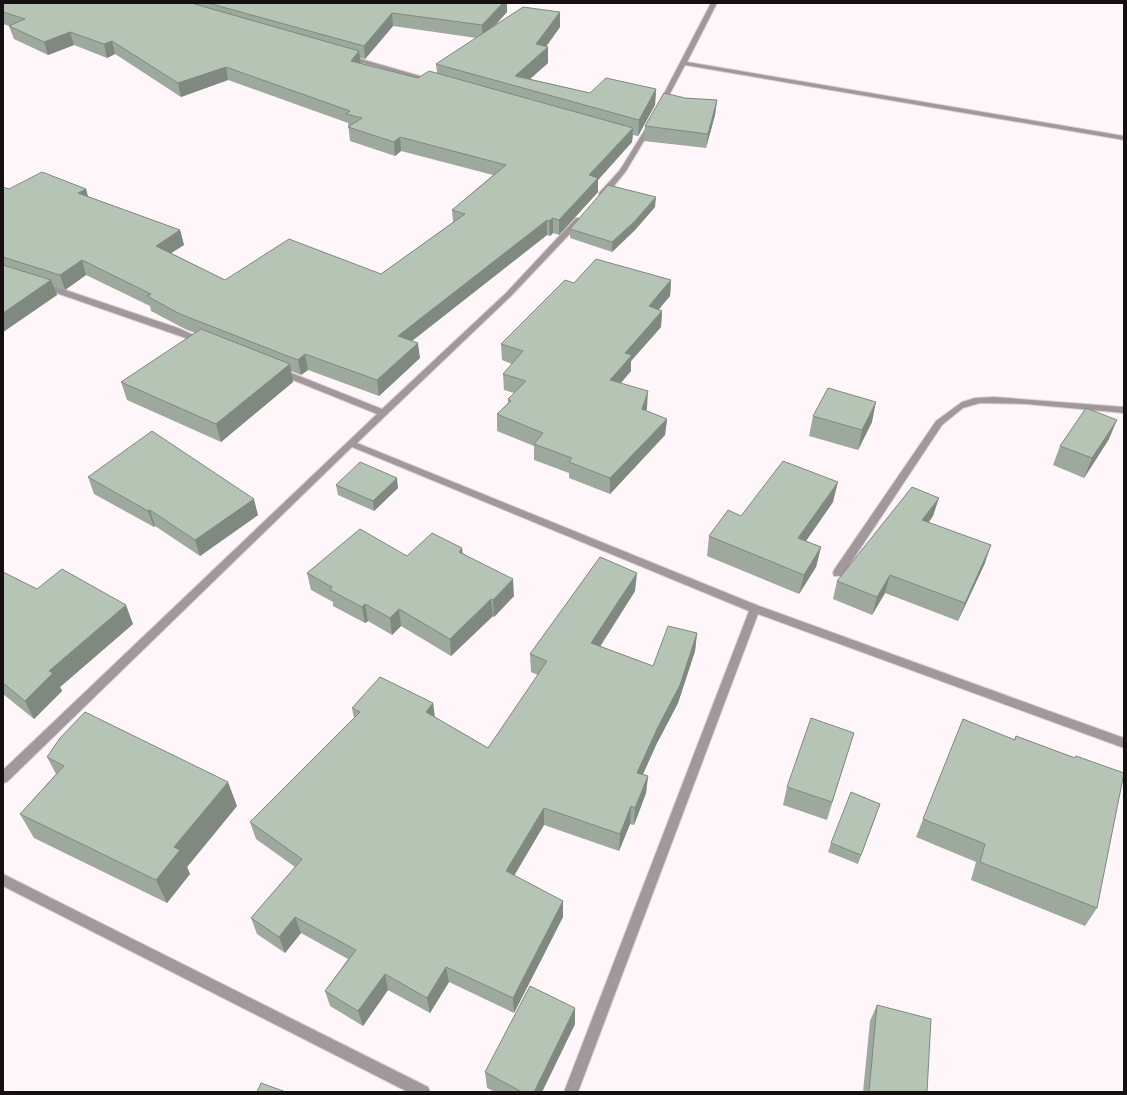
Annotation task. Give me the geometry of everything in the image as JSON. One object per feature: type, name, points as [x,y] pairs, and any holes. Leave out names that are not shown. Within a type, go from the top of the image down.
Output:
[{"type":"street","points":[[596,200],[622,171],[638,140],[683,64],[714,3]]},
{"type":"street","points":[[341,55],[438,83]]},
{"type":"street","points":[[683,64],[1124,138]]},
{"type":"street","points":[[3,778],[113,670],[383,413],[479,324],[586,212]]},
{"type":"street","points":[[33,282],[212,344]]},
{"type":"street","points":[[272,368],[383,413]]},
{"type":"street","points":[[838,573],[939,423],[958,408],[974,401],[994,401],[1049,402],[1095,409],[1124,410]]},
{"type":"street","points":[[352,444],[755,609],[1124,743]]},
{"type":"street","points":[[571,1092],[755,609]]},
{"type":"street","points":[[3,880],[423,1092]]},
{"type":"building","points":[[3,3],[191,3],[359,51],[351,61],[418,78],[429,71],[633,128],[589,175],[598,178],[559,220],[553,218],[549,221],[547,220],[398,336],[418,343],[377,380],[305,354],[298,360],[180,314],[147,296],[151,294],[82,260],[60,275],[3,257],[3,187],[9,189],[42,172],[86,189],[78,193],[180,230],[156,246],[225,280],[289,239],[381,274],[465,214],[452,210],[506,165],[400,137],[394,142],[348,127],[362,118],[346,114],[350,111],[226,67],[178,83],[112,41],[104,44],[70,32],[44,42],[9,26],[25,19],[3,12]]},
{"type":"building","points":[[208,3],[503,3],[482,25],[392,13],[364,46]]},
{"type":"building","points":[[523,7],[560,12],[536,44],[548,47],[515,76],[590,93],[606,78],[656,89],[639,120],[436,64]]},
{"type":"building","points":[[664,93],[685,98],[717,100],[708,134],[645,126]]},
{"type":"building","points":[[608,185],[656,197],[635,221],[612,242],[570,229]]},
{"type":"building","points":[[596,259],[671,280],[649,306],[662,311],[625,353],[632,355],[610,380],[648,391],[642,409],[667,419],[610,478],[569,462],[572,458],[534,444],[543,433],[497,414],[511,401],[508,399],[526,381],[503,374],[523,351],[501,344],[565,280],[574,283]]},
{"type":"building","points":[[3,265],[51,280],[3,313]]},
{"type":"building","points":[[201,329],[290,364],[216,424],[121,382]]},
{"type":"building","points":[[828,388],[876,402],[862,430],[813,416]]},
{"type":"building","points":[[1086,408],[1117,420],[1092,458],[1060,446]]},
{"type":"building","points":[[152,431],[254,499],[195,540],[150,510],[148,511],[88,477]]},
{"type":"building","points":[[783,461],[838,482],[798,538],[821,547],[804,575],[709,536],[728,510],[741,516]]},
{"type":"building","points":[[360,462],[397,478],[373,501],[336,485]]},
{"type":"building","points":[[912,487],[939,498],[922,520],[991,545],[965,603],[890,575],[877,597],[837,581]]},
{"type":"building","points":[[360,529],[407,556],[432,533],[462,548],[459,552],[513,579],[493,600],[491,599],[450,639],[399,609],[390,618],[365,604],[362,607],[330,590],[332,587],[307,573]]},
{"type":"building","points":[[600,557],[637,573],[591,643],[653,666],[668,626],[697,633],[680,685],[658,727],[637,773],[648,776],[635,808],[631,806],[620,834],[544,808],[506,871],[563,901],[513,998],[446,967],[427,998],[385,974],[358,1011],[325,991],[356,950],[295,917],[279,937],[251,918],[302,859],[250,822],[360,712],[352,708],[380,677],[433,703],[426,712],[488,748],[547,661],[530,654]]},
{"type":"building","points":[[62,569],[126,605],[49,671],[53,673],[25,701],[3,683],[3,572],[37,589]]},
{"type":"building","points":[[85,712],[228,782],[174,847],[180,850],[156,880],[20,814],[64,766],[47,757],[60,738]]},
{"type":"building","points":[[811,718],[854,733],[832,802],[787,787]]},
{"type":"building","points":[[963,719],[1015,740],[1016,736],[1075,758],[1076,756],[1124,773],[1097,908],[980,862],[985,844],[923,819]]},
{"type":"building","points":[[851,792],[880,804],[861,855],[831,843]]},
{"type":"building","points":[[530,986],[575,1008],[534,1092],[522,1092],[485,1072]]},
{"type":"building","points":[[877,1005],[931,1019],[927,1092],[869,1092]]},
{"type":"building","points":[[261,1083],[286,1092],[257,1092]]}]
